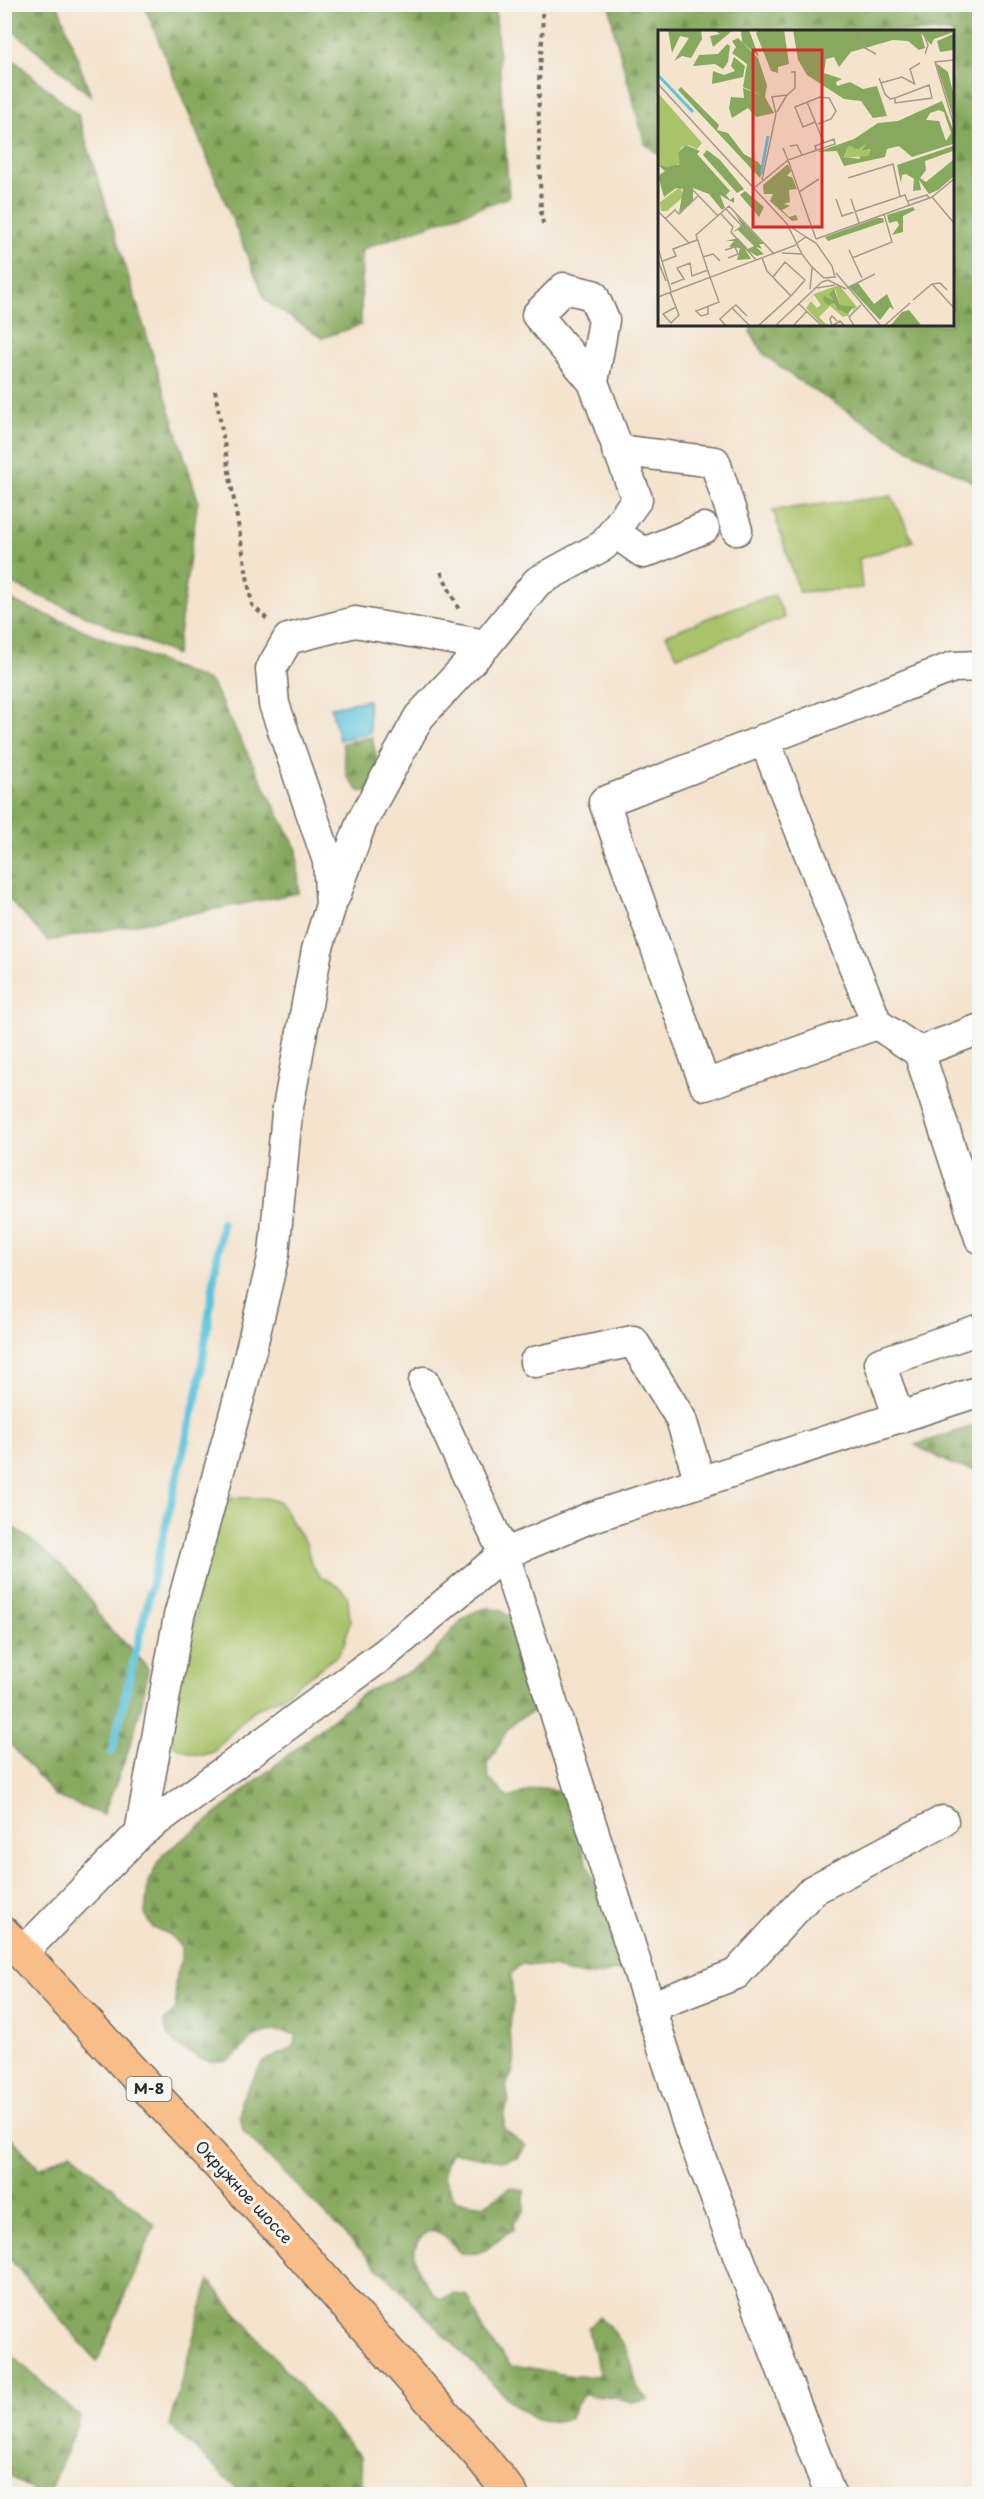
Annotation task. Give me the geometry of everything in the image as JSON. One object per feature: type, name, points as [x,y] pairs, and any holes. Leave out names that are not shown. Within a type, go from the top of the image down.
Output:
[{"type":"main road","name":"Окружное шоссе","points":[[13,1944],[275,2225],[479,2454],[510,2494]]},
{"type":"main road","name":"Окружное шоссе","points":[[479,2454],[536,2494]]},
{"type":"lane","points":[[140,1833],[179,1616],[242,1387],[274,1254],[287,1113],[317,950],[331,905],[361,823],[419,717],[486,645],[537,582],[604,545],[638,499],[617,450],[593,382]]},
{"type":"lane","points":[[617,450],[715,462],[737,530]]},
{"type":"lane","points":[[614,532],[644,553],[704,528]]},
{"type":"lane","points":[[331,905],[328,861],[274,704],[271,669],[288,639],[355,622],[486,645]]},
{"type":"lane","points":[[877,1024],[705,1085],[604,801],[953,667],[980,666]]},
{"type":"lane","points":[[764,739],[877,1024],[919,1052],[980,1238]]},
{"type":"lane","points":[[919,1052],[980,1029]]},
{"type":"lane","points":[[899,1418],[880,1363],[980,1329]]},
{"type":"lane","points":[[535,1362],[633,1341],[681,1419],[699,1482]]},
{"type":"lane","points":[[424,1382],[504,1554],[689,2128],[830,2494]]},
{"type":"lane","points":[[13,1944],[140,1833],[387,1652],[504,1554],[589,1518],[980,1391]]},
{"type":"lane","points":[[650,2007],[736,1974],[813,1890],[943,1821]]},
{"type":"path","points":[[541,4],[544,23],[538,125],[541,215],[544,227]]},
{"type":"path","points":[[215,390],[252,605],[288,639]]},
{"type":"path","points":[[441,572],[464,620]]},
{"type":"green space","points":[[4,5],[58,5],[91,96],[5,24]]},
{"type":"green space","points":[[144,5],[495,5],[509,197],[362,249],[361,325],[322,338],[266,301]]},
{"type":"green space","points":[[610,5],[979,5],[979,485],[908,449],[796,379],[765,355],[750,332],[752,326],[954,326],[954,30],[658,30],[658,154],[645,144],[614,31]]},
{"type":"green space","points":[[4,52],[78,115],[198,500],[176,655],[5,581]]},
{"type":"green space","points":[[892,496],[913,541],[859,559],[862,588],[799,592],[773,510]]},
{"type":"green space","points":[[775,596],[785,618],[677,656],[666,635],[735,607]]},
{"type":"green space","points":[[5,598],[211,682],[297,850],[299,893],[48,941],[5,895]]},
{"type":"green space","points":[[372,737],[378,766],[372,792],[359,791],[347,776],[342,743]]},
{"type":"green space","points":[[979,1424],[979,1471],[953,1465],[915,1445]]},
{"type":"green space","points":[[267,1498],[279,1502],[306,1543],[312,1566],[320,1576],[341,1588],[348,1598],[350,1622],[344,1644],[338,1655],[280,1697],[251,1712],[213,1752],[203,1755],[193,1754],[175,1746],[168,1737],[185,1644],[194,1623],[198,1591],[225,1499]]},
{"type":"green space","points":[[4,1522],[33,1542],[72,1576],[105,1624],[148,1669],[136,1725],[103,1815],[55,1796],[5,1738]]},
{"type":"green space","points":[[488,1608],[502,1611],[513,1620],[540,1709],[527,1714],[506,1731],[487,1764],[488,1778],[508,1798],[539,1788],[561,1792],[626,1969],[593,1976],[568,1973],[553,1967],[521,1964],[511,1974],[513,2003],[509,2032],[515,2059],[506,2086],[509,2101],[504,2114],[504,2129],[526,2146],[517,2158],[500,2161],[452,2152],[445,2166],[444,2177],[456,2201],[485,2205],[510,2188],[524,2190],[524,2211],[513,2223],[514,2229],[485,2250],[460,2253],[448,2239],[434,2230],[421,2237],[416,2244],[415,2252],[423,2279],[434,2294],[440,2299],[454,2294],[468,2296],[484,2333],[511,2366],[566,2375],[600,2375],[588,2328],[599,2316],[614,2332],[631,2362],[637,2387],[648,2400],[632,2403],[616,2398],[583,2395],[568,2419],[558,2421],[536,2418],[509,2400],[243,2131],[240,2115],[241,2100],[264,2061],[292,2049],[297,2035],[278,2031],[260,2034],[249,2041],[232,2058],[222,2062],[197,2057],[175,2043],[168,2034],[164,2021],[176,2010],[175,1979],[181,1962],[181,1947],[169,1934],[153,1928],[145,1914],[148,1882],[163,1854],[205,1823],[365,1692],[419,1666],[437,1650],[466,1616]]},
{"type":"green space","points":[[4,2129],[39,2169],[71,2152],[155,2225],[97,2362],[5,2253]]},
{"type":"green space","points":[[209,2281],[361,2458],[363,2494],[243,2494],[169,2425]]},
{"type":"green space","points":[[5,2349],[80,2417],[48,2494],[38,2494],[5,2473]]},
{"type":"water","points":[[368,700],[370,733],[339,740],[331,707]]},
{"type":"waterway","points":[[112,1752],[199,1385],[222,1222]]}]
